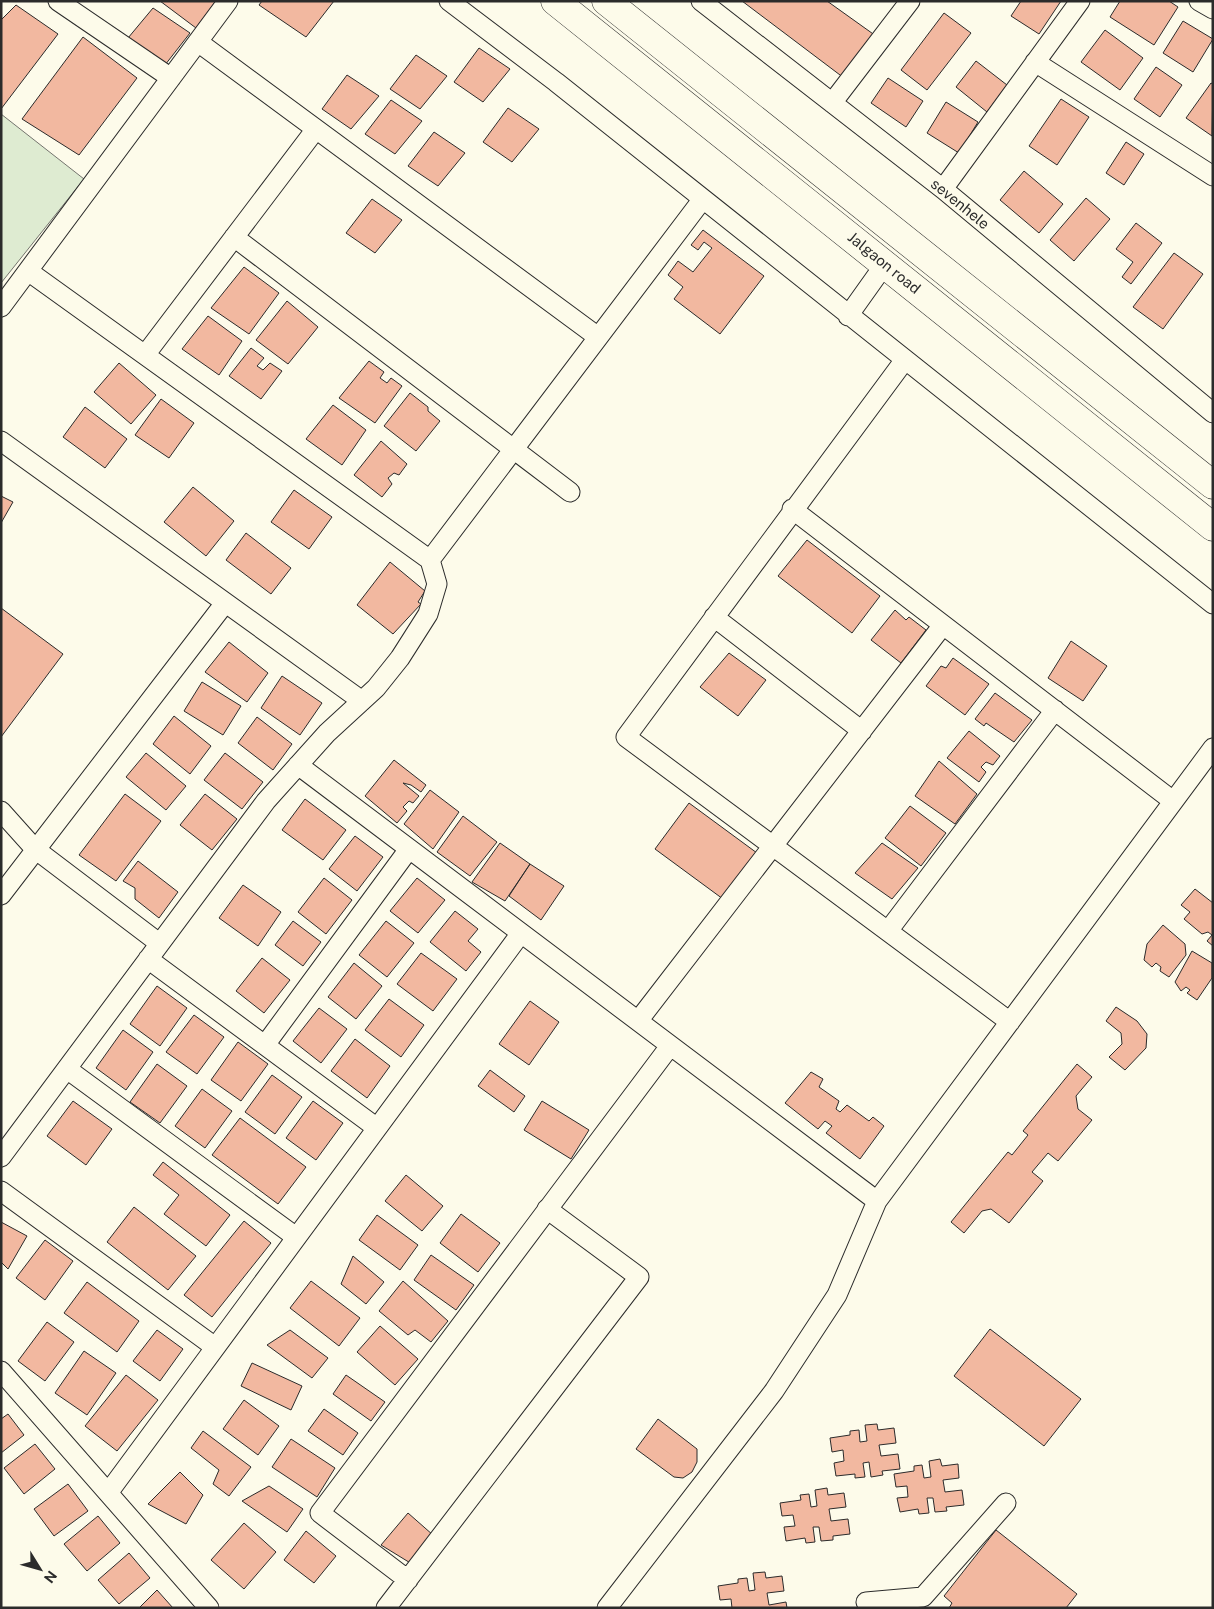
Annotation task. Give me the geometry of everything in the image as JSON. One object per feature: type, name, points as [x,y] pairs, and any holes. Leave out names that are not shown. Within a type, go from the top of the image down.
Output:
[{"type":"highway","name":"Jalgaon road","points":[[555,1],[1213,527]]},
{"type":"highway","name":"Jalgaon road","points":[[606,1],[1213,485]]},
{"type":"street","points":[[58,1],[171,78]]},
{"type":"street","points":[[1,306],[228,1]]},
{"type":"street","points":[[449,1],[556,82],[904,361],[1213,604]]},
{"type":"street","name":"sevenhele","points":[[701,1],[943,189],[1213,414]]},
{"type":"street","points":[[832,104],[910,1]]},
{"type":"street","points":[[943,189],[1080,1]]},
{"type":"street","points":[[1199,1],[1213,9]]},
{"type":"street","points":[[198,42],[598,338]]},
{"type":"street","points":[[1035,62],[1213,176]]},
{"type":"street","points":[[146,355],[316,129]]},
{"type":"street","points":[[430,560],[702,200]]},
{"type":"street","points":[[234,237],[570,492]]},
{"type":"street","points":[[848,316],[885,264]]},
{"type":"street","points":[[1,1157],[266,801],[298,765],[376,688],[400,658],[428,614],[437,584],[430,560],[28,271]]},
{"type":"street","points":[[904,361],[792,509],[626,737],[1010,1022]]},
{"type":"street","points":[[1,441],[362,701]]},
{"type":"street","points":[[792,509],[1173,801]]},
{"type":"street","points":[[1,894],[225,603]]},
{"type":"street","points":[[714,617],[862,731]]},
{"type":"street","points":[[638,1021],[943,625]]},
{"type":"street","points":[[888,931],[1055,710]]},
{"type":"street","points":[[607,1608],[774,1391],[837,1295],[877,1201],[1213,748]]},
{"type":"street","points":[[298,765],[877,1201]]},
{"type":"street","points":[[1,811],[34,849],[160,944]]},
{"type":"street","points":[[265,1045],[409,849]]},
{"type":"street","points":[[108,1493],[521,933]]},
{"type":"street","points":[[148,959],[377,1128]]},
{"type":"street","points":[[408,1580],[320,1513],[670,1046]]},
{"type":"street","points":[[67,1069],[296,1237]]},
{"type":"street","points":[[1,1191],[215,1347]]},
{"type":"street","points":[[386,1608],[639,1276],[547,1209]]},
{"type":"street","points":[[1,1371],[208,1608]]},
{"type":"street","points":[[866,1602],[923,1597],[1006,1503]]},
{"type":"green space","points":[[1,114],[84,179],[1,283]]},
{"type":"building","points":[[160,1],[216,1],[196,28]]},
{"type":"building","points":[[262,1],[334,1],[306,37],[259,5]]},
{"type":"building","points":[[742,1],[827,1],[876,36],[844,78]]},
{"type":"building","points":[[1021,1],[1061,1],[1039,34],[1011,16]]},
{"type":"building","points":[[1120,1],[1169,1],[1178,7],[1154,45],[1110,17]]},
{"type":"building","points":[[16,5],[58,34],[1,109],[1,20]]},
{"type":"building","points":[[153,8],[190,33],[165,65],[128,38]]},
{"type":"building","points":[[944,13],[971,33],[927,90],[901,70]]},
{"type":"building","points":[[1183,21],[1213,39],[1193,72],[1163,53]]},
{"type":"building","points":[[1105,30],[1143,58],[1120,90],[1081,62]]},
{"type":"building","points":[[83,37],[137,78],[79,155],[22,119]]},
{"type":"building","points":[[479,48],[510,69],[483,102],[454,82]]},
{"type":"building","points":[[416,55],[447,76],[420,109],[390,89]]},
{"type":"building","points":[[976,61],[1007,85],[987,112],[956,87]]},
{"type":"building","points":[[1156,67],[1182,85],[1160,117],[1134,99]]},
{"type":"building","points":[[347,75],[379,96],[351,129],[322,109]]},
{"type":"building","points":[[888,78],[923,101],[906,127],[871,103]]},
{"type":"building","points":[[1211,83],[1213,84],[1212,136],[1186,118]]},
{"type":"building","points":[[1061,99],[1089,117],[1057,165],[1029,146]]},
{"type":"building","points":[[391,100],[422,121],[395,154],[365,134]]},
{"type":"building","points":[[946,102],[978,122],[959,153],[927,133]]},
{"type":"building","points":[[508,108],[539,129],[512,162],[483,142]]},
{"type":"building","points":[[434,132],[465,153],[438,186],[408,166]]},
{"type":"building","points":[[1126,142],[1144,154],[1124,185],[1106,173]]},
{"type":"building","points":[[1024,171],[1063,204],[1039,233],[1000,200]]},
{"type":"building","points":[[1086,198],[1110,219],[1074,261],[1050,240]]},
{"type":"building","points":[[372,199],[402,220],[375,253],[346,233]]},
{"type":"building","points":[[1136,223],[1162,243],[1131,284],[1122,277],[1133,262],[1116,249]]},
{"type":"building","points":[[703,230],[764,276],[720,334],[674,299],[683,287],[668,275],[678,261],[693,272],[712,248],[704,242],[698,250],[691,245]]},
{"type":"building","points":[[1174,253],[1203,274],[1163,329],[1133,307]]},
{"type":"building","points":[[244,267],[279,293],[249,334],[211,308]]},
{"type":"building","points":[[287,301],[318,327],[288,364],[256,340]]},
{"type":"building","points":[[208,316],[242,341],[219,375],[182,349]]},
{"type":"building","points":[[251,348],[264,358],[257,366],[263,370],[270,363],[282,371],[261,399],[229,376]]},
{"type":"building","points":[[369,361],[384,372],[380,378],[387,383],[391,378],[402,386],[375,423],[339,398]]},
{"type":"building","points":[[119,363],[156,395],[131,424],[94,392]]},
{"type":"building","points":[[410,393],[428,407],[428,411],[440,421],[416,451],[384,426]]},
{"type":"building","points":[[161,399],[194,423],[169,458],[135,435]]},
{"type":"building","points":[[333,405],[366,430],[342,465],[306,439]]},
{"type":"building","points":[[85,407],[127,439],[105,468],[63,437]]},
{"type":"building","points":[[381,441],[407,464],[399,475],[394,473],[388,478],[392,484],[382,497],[354,475]]},
{"type":"building","points":[[193,487],[234,521],[206,556],[164,522]]},
{"type":"building","points":[[294,490],[332,517],[309,549],[271,522]]},
{"type":"building","points":[[1,496],[13,502],[1,523]]},
{"type":"building","points":[[246,533],[291,568],[271,594],[226,560]]},
{"type":"building","points":[[807,540],[880,596],[852,633],[778,576]]},
{"type":"building","points":[[390,562],[425,591],[418,602],[421,604],[393,634],[357,605]]},
{"type":"building","points":[[1,608],[63,654],[1,737]]},
{"type":"building","points":[[895,610],[906,620],[909,617],[926,630],[901,663],[871,640]]},
{"type":"building","points":[[1071,641],[1107,666],[1083,701],[1048,678]]},
{"type":"building","points":[[229,642],[268,673],[247,702],[205,672]]},
{"type":"building","points":[[729,653],[766,680],[738,716],[700,687]]},
{"type":"building","points":[[953,658],[989,684],[965,715],[926,686],[941,666],[946,668]]},
{"type":"building","points":[[282,676],[322,703],[300,735],[261,708]]},
{"type":"building","points":[[202,682],[241,706],[223,735],[184,711]]},
{"type":"building","points":[[995,693],[1032,720],[1014,742],[986,723],[984,726],[975,719]]},
{"type":"building","points":[[174,716],[211,746],[190,774],[153,744]]},
{"type":"building","points":[[257,717],[292,744],[273,770],[238,743]]},
{"type":"building","points":[[969,731],[1000,756],[993,765],[986,762],[981,767],[986,772],[979,782],[947,758]]},
{"type":"building","points":[[146,753],[186,786],[166,810],[126,777]]},
{"type":"building","points":[[225,753],[263,782],[242,809],[204,780]]},
{"type":"building","points":[[394,760],[426,785],[421,792],[411,785],[403,783],[419,796],[413,803],[409,801],[403,807],[407,811],[397,823],[365,796]]},
{"type":"building","points":[[939,761],[977,794],[955,824],[915,796]]},
{"type":"building","points":[[430,790],[459,812],[433,849],[404,824]]},
{"type":"building","points":[[125,794],[161,821],[116,881],[79,855]]},
{"type":"building","points":[[205,794],[237,819],[212,850],[180,825]]},
{"type":"building","points":[[305,799],[346,830],[323,860],[282,830]]},
{"type":"building","points":[[689,803],[757,853],[723,899],[655,849]]},
{"type":"building","points":[[910,806],[946,833],[921,866],[885,838]]},
{"type":"building","points":[[463,816],[497,842],[470,876],[437,852]]},
{"type":"building","points":[[355,836],[383,857],[357,891],[329,869]]},
{"type":"building","points":[[500,843],[530,864],[505,901],[472,882]]},
{"type":"building","points":[[882,843],[918,868],[892,899],[855,873]]},
{"type":"building","points":[[138,861],[178,892],[159,918],[135,899],[135,888],[123,881]]},
{"type":"building","points":[[530,864],[564,886],[541,920],[509,896]]},
{"type":"building","points":[[324,878],[352,900],[326,934],[298,912]]},
{"type":"building","points":[[417,878],[445,900],[418,933],[390,911]]},
{"type":"building","points":[[243,885],[281,912],[258,946],[219,918]]},
{"type":"building","points":[[1195,889],[1213,903],[1213,946],[1207,941],[1212,935],[1208,932],[1202,934],[1184,919],[1190,912],[1181,905]]},
{"type":"building","points":[[455,911],[478,929],[468,941],[481,952],[466,971],[430,942]]},
{"type":"building","points":[[293,921],[321,942],[303,966],[275,945]]},
{"type":"building","points":[[386,921],[414,943],[387,977],[359,955]]},
{"type":"building","points":[[1163,925],[1185,944],[1186,955],[1169,977],[1160,971],[1161,967],[1156,963],[1152,967],[1144,960],[1147,944]]},
{"type":"building","points":[[1192,951],[1212,963],[1212,978],[1197,1000],[1187,993],[1190,990],[1186,987],[1181,991],[1175,982]]},
{"type":"building","points":[[421,953],[457,979],[433,1011],[397,984]]},
{"type":"building","points":[[262,958],[290,980],[264,1013],[236,991]]},
{"type":"building","points":[[354,963],[382,986],[356,1019],[328,997]]},
{"type":"building","points":[[157,986],[187,1008],[160,1046],[130,1024]]},
{"type":"building","points":[[389,999],[424,1025],[401,1057],[365,1030]]},
{"type":"building","points":[[530,1001],[559,1022],[529,1065],[499,1044]]},
{"type":"building","points":[[1116,1007],[1137,1021],[1147,1034],[1146,1048],[1125,1070],[1109,1057],[1122,1044],[1121,1033],[1106,1021]]},
{"type":"building","points":[[319,1008],[347,1029],[321,1063],[293,1041]]},
{"type":"building","points":[[194,1015],[224,1037],[197,1074],[166,1052]]},
{"type":"building","points":[[123,1030],[153,1052],[126,1090],[96,1068]]},
{"type":"building","points":[[355,1039],[390,1066],[367,1098],[331,1071]]},
{"type":"building","points":[[238,1042],[268,1064],[241,1101],[211,1080]]},
{"type":"building","points":[[157,1064],[187,1086],[160,1123],[130,1102]]},
{"type":"building","points":[[1077,1064],[1092,1077],[1076,1096],[1078,1109],[1092,1120],[1058,1161],[1048,1153],[1032,1172],[1043,1181],[1009,1223],[991,1209],[982,1211],[964,1233],[951,1222],[1008,1152],[1012,1155],[1028,1135],[1023,1131]]},
{"type":"building","points":[[490,1070],[525,1096],[514,1112],[478,1086]]},
{"type":"building","points":[[811,1072],[823,1079],[819,1087],[839,1101],[836,1109],[840,1112],[847,1105],[869,1121],[873,1117],[884,1126],[860,1159],[826,1133],[832,1126],[825,1121],[818,1129],[785,1103]]},
{"type":"building","points":[[272,1075],[302,1097],[275,1134],[245,1112]]},
{"type":"building","points":[[202,1089],[232,1111],[205,1148],[175,1126]]},
{"type":"building","points":[[73,1101],[112,1129],[86,1165],[47,1136]]},
{"type":"building","points":[[313,1101],[343,1123],[316,1160],[286,1138]]},
{"type":"building","points":[[542,1101],[589,1130],[571,1159],[524,1130]]},
{"type":"building","points":[[240,1118],[306,1167],[278,1204],[212,1155]]},
{"type":"building","points":[[163,1162],[230,1215],[206,1246],[164,1214],[179,1195],[153,1175]]},
{"type":"building","points":[[406,1175],[443,1206],[422,1231],[385,1201]]},
{"type":"building","points":[[134,1207],[196,1256],[168,1290],[107,1242]]},
{"type":"building","points":[[461,1214],[500,1243],[478,1272],[440,1243]]},
{"type":"building","points":[[377,1215],[418,1245],[400,1270],[359,1240]]},
{"type":"building","points":[[244,1221],[271,1243],[212,1317],[184,1295]]},
{"type":"building","points":[[1,1222],[27,1236],[8,1269],[1,1262]]},
{"type":"building","points":[[45,1240],[73,1261],[45,1300],[16,1278]]},
{"type":"building","points":[[431,1255],[474,1285],[456,1310],[414,1280]]},
{"type":"building","points":[[353,1256],[384,1282],[366,1304],[341,1284]]},
{"type":"building","points":[[311,1281],[360,1318],[339,1346],[290,1308]]},
{"type":"building","points":[[403,1281],[448,1321],[431,1342],[415,1330],[408,1335],[379,1311]]},
{"type":"building","points":[[87,1282],[139,1321],[117,1352],[64,1313]]},
{"type":"building","points":[[47,1322],[74,1342],[45,1381],[18,1361]]},
{"type":"building","points":[[380,1326],[418,1359],[395,1385],[357,1352]]},
{"type":"building","points":[[990,1329],[1081,1399],[1044,1446],[954,1376]]},
{"type":"building","points":[[157,1330],[183,1349],[160,1381],[133,1361]]},
{"type":"building","points":[[290,1330],[328,1358],[312,1378],[267,1345]]},
{"type":"building","points":[[84,1351],[116,1373],[87,1415],[55,1393]]},
{"type":"building","points":[[252,1363],[302,1386],[291,1410],[241,1386]]},
{"type":"building","points":[[126,1375],[158,1400],[117,1451],[85,1426]]},
{"type":"building","points":[[346,1375],[385,1402],[371,1421],[333,1394]]},
{"type":"building","points":[[244,1400],[279,1426],[258,1455],[223,1429]]},
{"type":"building","points":[[324,1409],[358,1433],[343,1455],[308,1431]]},
{"type":"building","points":[[8,1414],[24,1435],[1,1453],[1,1419]]},
{"type":"building","points":[[658,1419],[697,1449],[697,1462],[692,1472],[683,1478],[674,1477],[636,1449]]},
{"type":"building","points":[[877,1424],[878,1430],[894,1428],[896,1443],[879,1445],[881,1456],[898,1454],[900,1469],[882,1471],[883,1475],[871,1477],[869,1462],[863,1463],[865,1477],[855,1478],[855,1474],[836,1476],[834,1463],[844,1461],[843,1450],[832,1452],[830,1438],[850,1435],[850,1431],[859,1430],[860,1442],[867,1441],[865,1425]]},
{"type":"building","points":[[203,1431],[251,1467],[229,1496],[213,1484],[219,1470],[191,1448]]},
{"type":"building","points":[[291,1439],[335,1468],[317,1497],[272,1467]]},
{"type":"building","points":[[35,1444],[55,1469],[24,1494],[4,1468]]},
{"type":"building","points":[[940,1459],[942,1466],[958,1464],[959,1478],[943,1480],[945,1492],[962,1490],[964,1505],[946,1507],[947,1511],[935,1512],[933,1498],[927,1498],[929,1513],[919,1514],[918,1509],[900,1512],[897,1498],[908,1497],[907,1486],[896,1487],[894,1474],[914,1471],[914,1466],[922,1465],[924,1478],[931,1477],[929,1461]]},
{"type":"building","points":[[180,1472],[203,1495],[186,1524],[148,1504]]},
{"type":"building","points":[[68,1484],[88,1511],[54,1536],[34,1509]]},
{"type":"building","points":[[269,1486],[303,1509],[287,1532],[242,1501]]},
{"type":"building","points":[[827,1488],[828,1495],[844,1493],[846,1507],[829,1509],[831,1521],[848,1519],[850,1534],[833,1536],[833,1540],[821,1541],[819,1527],[813,1527],[815,1542],[806,1543],[805,1538],[786,1541],[784,1527],[795,1526],[793,1515],[782,1516],[780,1503],[801,1500],[800,1495],[809,1494],[811,1507],[817,1506],[815,1490]]},
{"type":"building","points":[[408,1513],[433,1535],[412,1564],[381,1545]]},
{"type":"building","points":[[98,1516],[120,1543],[87,1571],[64,1544]]},
{"type":"building","points":[[244,1523],[276,1552],[244,1589],[211,1560]]},
{"type":"building","points":[[996,1530],[1077,1594],[1066,1608],[949,1608],[952,1603],[944,1596]]},
{"type":"building","points":[[306,1531],[336,1556],[314,1583],[284,1560]]},
{"type":"building","points":[[129,1553],[150,1578],[119,1604],[98,1580]]},
{"type":"building","points":[[765,1572],[766,1578],[782,1576],[784,1591],[767,1593],[769,1605],[786,1602],[787,1608],[732,1608],[731,1599],[720,1600],[718,1586],[738,1583],[738,1579],[747,1578],[749,1591],[755,1590],[753,1573]]},
{"type":"building","points":[[157,1590],[173,1608],[139,1608]]}]
